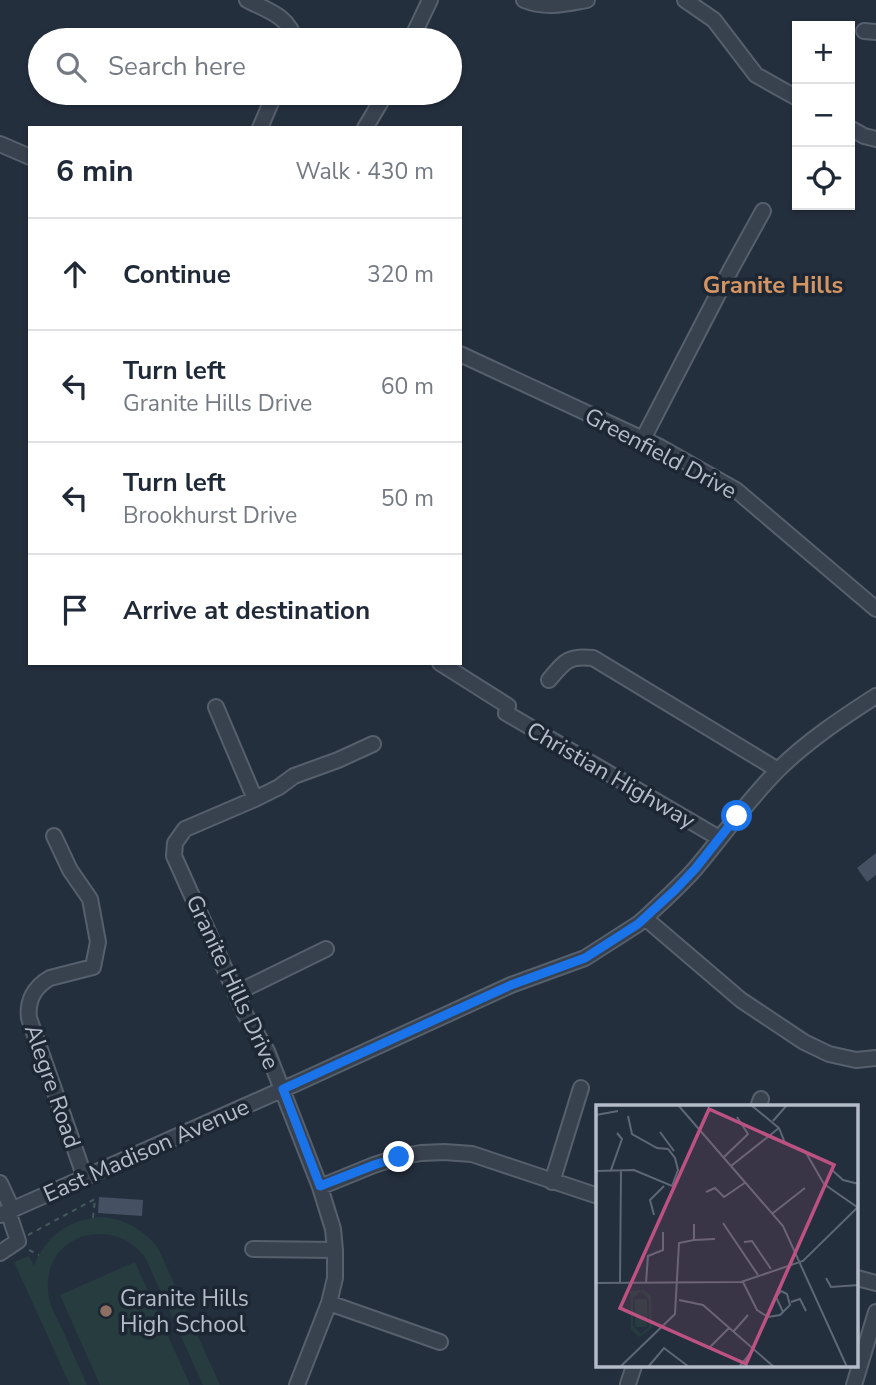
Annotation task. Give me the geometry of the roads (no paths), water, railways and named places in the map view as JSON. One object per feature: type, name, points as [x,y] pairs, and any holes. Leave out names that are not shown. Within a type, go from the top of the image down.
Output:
[{"type":"street","points":[[247,0],[280,16],[290,28]]},
{"type":"street","points":[[417,28],[430,0]]},
{"type":"street","points":[[524,0],[549,6],[587,0]]},
{"type":"street","points":[[685,0],[714,20],[756,75],[792,95]]},
{"type":"street","points":[[261,126],[270,105]]},
{"type":"street","points":[[366,126],[379,105]]},
{"type":"street","points":[[855,131],[876,139]]},
{"type":"street","points":[[0,144],[28,157]]},
{"type":"street","points":[[643,439],[763,211]]},
{"type":"street","name":"Greenfield Drive","points":[[462,355],[643,439],[736,490],[876,609]]},
{"type":"street","points":[[550,680],[566,661],[579,657],[593,658],[778,769]]},
{"type":"street","name":"Christian Highway","points":[[443,665],[508,706],[506,713],[719,838]]},
{"type":"street","name":"East Madison Avenue","points":[[7,1212],[511,985],[585,958],[645,918],[695,869],[778,769],[819,735],[876,696]]},
{"type":"street","points":[[216,707],[255,799]]},
{"type":"street","name":"Granite Hills Drive","points":[[298,1385],[329,1303],[335,1278],[333,1230],[320,1186],[283,1089],[267,1052],[245,1014],[174,856],[175,843],[185,829],[279,788],[294,776],[373,744]]},
{"type":"street","name":"Alegre Road","points":[[54,836],[70,870],[90,899],[98,942],[93,967],[44,981],[32,997],[29,1018],[85,1178]]},
{"type":"street","points":[[645,918],[741,1000],[804,1042],[829,1054],[856,1060],[876,1058]]},
{"type":"street","points":[[236,993],[326,949]]},
{"type":"street","points":[[552,1182],[582,1088]]},
{"type":"street","points":[[320,1186],[399,1157],[444,1152],[472,1154],[596,1195]]},
{"type":"street","points":[[0,1183],[18,1241],[0,1253]]},
{"type":"street","points":[[253,1249],[335,1250]]},
{"type":"street","points":[[858,1278],[876,1283]]},
{"type":"street","points":[[329,1303],[440,1342]]},
{"type":"street","points":[[854,1385],[876,1312]]},
{"type":"place","name":"Granite Hills High School","points":[[106,1311]]},
{"type":"district","name":"Granite Hills","points":[[773,285]]}]
